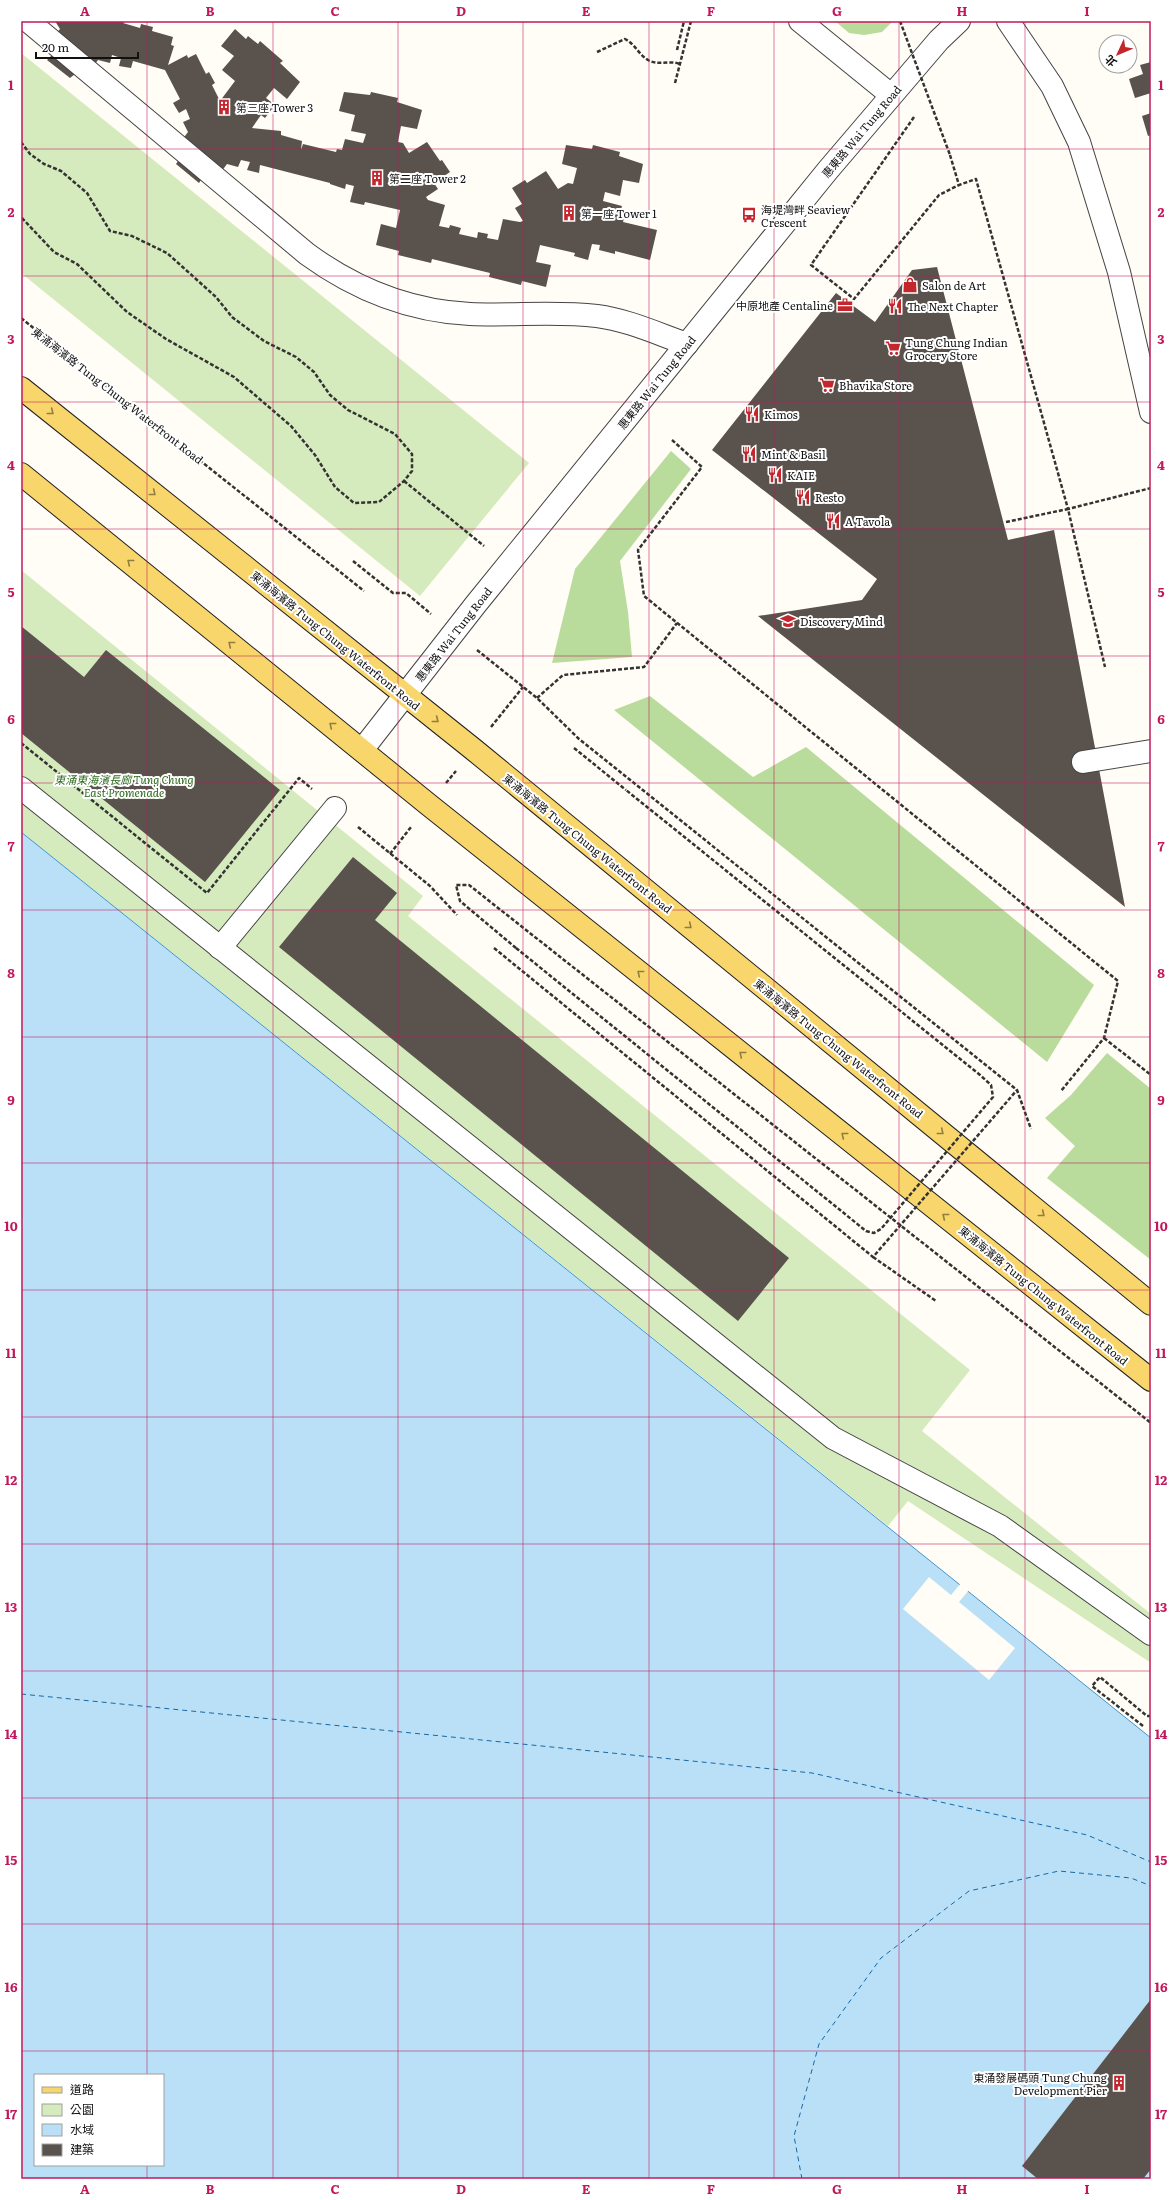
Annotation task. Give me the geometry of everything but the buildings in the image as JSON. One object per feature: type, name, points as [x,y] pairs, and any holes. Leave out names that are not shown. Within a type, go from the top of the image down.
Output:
[{"type":"main road","name":"東涌海濱路 Tung Chung Waterfront Road","points":[[21,388],[406,696],[1151,1304]]},
{"type":"main road","name":"東涌海濱路 Tung Chung Waterfront Road","points":[[21,474],[362,750],[1151,1380]]},
{"type":"street","points":[[28,21],[307,254],[333,273],[362,288],[431,310],[469,314],[563,313],[599,316],[629,323],[687,344]]},
{"type":"street","points":[[800,21],[891,95]]},
{"type":"street","name":"惠東路 Wai Tung Road","points":[[362,750],[406,696],[476,604],[687,344],[891,95],[939,40],[959,21]]},
{"type":"street","points":[[1008,21],[1052,86],[1079,142],[1118,272],[1151,412]]},
{"type":"street","points":[[1083,762],[1151,751]]},
{"type":"street","points":[[21,788],[833,1438],[1000,1526],[1151,1634]]},
{"type":"street","points":[[220,948],[335,808]]},
{"type":"path","points":[[677,50],[684,21]]},
{"type":"path","points":[[675,83],[691,21]]},
{"type":"path","points":[[900,21],[960,185]]},
{"type":"path","points":[[597,52],[625,38],[632,42],[647,60],[655,63],[672,61],[680,64]]},
{"type":"path","points":[[924,103],[933,90]]},
{"type":"path","points":[[915,116],[812,265],[854,299],[938,196],[976,179],[1068,509],[1106,667]]},
{"type":"path","points":[[21,142],[30,154],[44,164],[61,171],[87,193],[110,231],[132,236],[167,253],[216,298],[232,317],[264,341],[296,357],[314,372],[330,395],[348,410],[395,434],[412,454],[412,471],[404,481],[379,502],[354,503],[335,487],[315,455],[286,421],[234,377],[166,339],[127,312],[77,264],[54,252],[21,217]]},
{"type":"path","name":"東涌海濱路 Tung Chung Waterfront Road","points":[[21,318],[364,591]]},
{"type":"path","points":[[672,440],[702,467],[638,550],[644,596],[1118,981],[1104,1038],[1061,1091]]},
{"type":"path","points":[[404,481],[484,546]]},
{"type":"path","points":[[1006,522],[1068,509],[1151,488]]},
{"type":"path","points":[[537,698],[563,675],[644,667],[677,622]]},
{"type":"path","points":[[579,739],[631,779],[1017,1090],[1031,1129]]},
{"type":"path","points":[[21,743],[207,893],[299,778],[430,886],[457,915]]},
{"type":"path","points":[[574,748],[980,1075],[991,1085],[993,1097],[881,1229],[874,1233],[860,1226],[460,901],[456,885],[469,885],[1151,1423]]},
{"type":"path","points":[[494,948],[873,1257],[936,1301]]},
{"type":"path","points":[[1104,1038],[1151,1076]]},
{"type":"path","points":[[873,1257],[1017,1090]]},
{"type":"path","points":[[1143,1726],[1092,1686],[1100,1677],[1147,1716],[1151,1716]]},
{"type":"green space","points":[[835,21],[893,21],[882,32],[864,35],[849,33]]},
{"type":"green space","points":[[21,53],[529,463],[420,596],[21,273]]},
{"type":"green space","points":[[671,451],[691,469],[620,561],[628,612],[632,657],[552,663],[575,569]]},
{"type":"green space","name":"東涌東海濱長廊 Tung Chung East Promenade","points":[[21,570],[423,896],[408,916],[970,1370],[922,1431],[1151,1614],[1151,1663],[908,1501],[888,1526],[21,832]]},
{"type":"green space","points":[[650,696],[753,777],[806,747],[1094,985],[1047,1062],[614,710]]},
{"type":"green space","points":[[1107,1053],[1151,1089],[1151,1260],[1047,1178],[1075,1146],[1045,1118],[1071,1095]]},
{"type":"water","points":[[21,832],[1151,1738],[1151,2179],[21,2179]]},
{"type":"pier","points":[[929,1577],[951,1595],[961,1583],[969,1590],[959,1602],[1015,1648],[989,1680],[903,1609]]},
{"type":"ferry route","points":[[21,1694],[812,1773],[1087,1835],[1151,1862]]},
{"type":"ferry route","points":[[802,2179],[794,2136],[819,2044],[881,1958],[969,1891],[1059,1871],[1131,1878],[1151,1886]]},
{"type":"place","name":"第三座 Tower 3","points":[[224,107]]},
{"type":"place","name":"第二座 Tower 2","points":[[377,178]]},
{"type":"place","name":"第一座 Tower 1","points":[[569,213]]},
{"type":"place","name":"海堤灣畔 Seaview Crescent","points":[[749,215]]},
{"type":"place","name":"Salon de Art","points":[[910,285]]},
{"type":"place","name":"中原地產 Centaline","points":[[845,305]]},
{"type":"place","name":"The Next Chapter","points":[[895,306]]},
{"type":"place","name":"Tung Chung Indian Grocery Store","points":[[893,348]]},
{"type":"place","name":"Bhavika Store","points":[[827,385]]},
{"type":"place","name":"Kimos","points":[[752,414]]},
{"type":"place","name":"Mint & Basil","points":[[749,454]]},
{"type":"place","name":"KAIE","points":[[775,475]]},
{"type":"place","name":"Resto","points":[[803,497]]},
{"type":"place","name":"A Tavola","points":[[833,521]]},
{"type":"place","name":"Discovery Mind","points":[[788,621]]},
{"type":"place","name":"東涌發展碼頭 Tung Chung Development Pier","points":[[1119,2083]]}]
